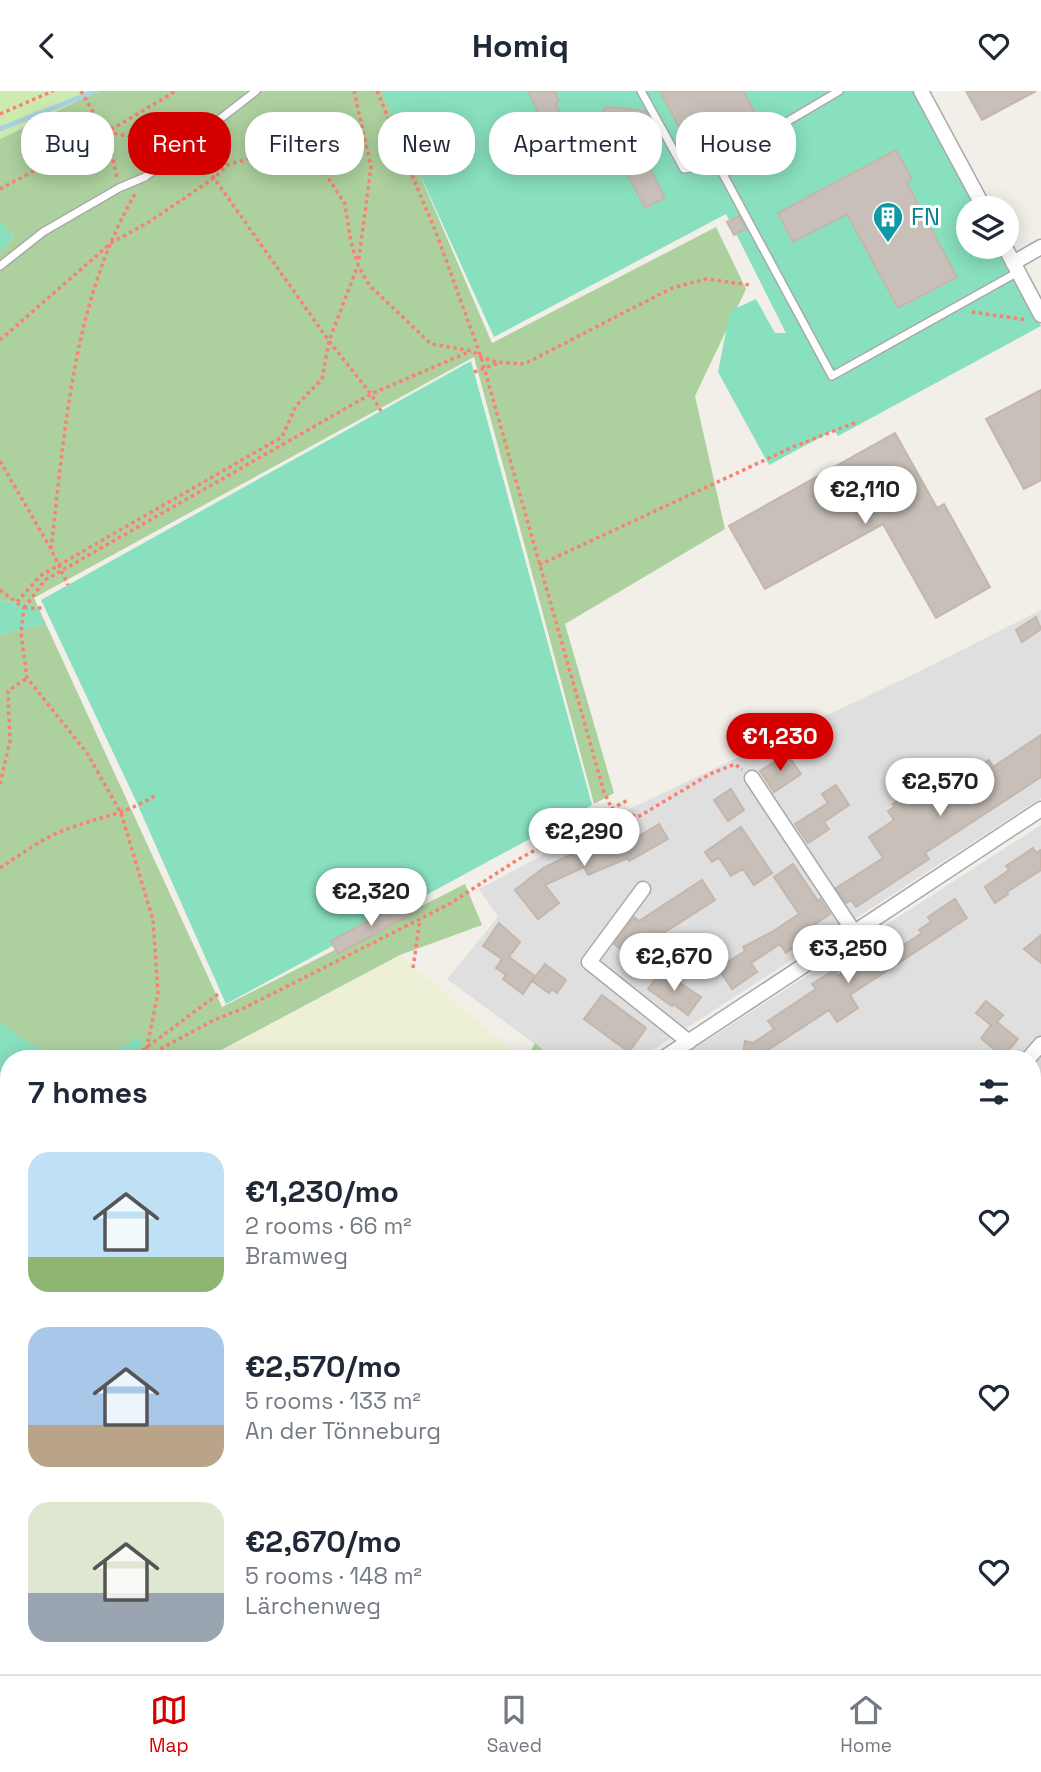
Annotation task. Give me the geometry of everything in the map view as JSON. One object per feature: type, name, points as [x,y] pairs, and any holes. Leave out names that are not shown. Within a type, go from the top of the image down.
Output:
[{"type":"street","points":[[920,91],[977,196]]},
{"type":"street","points":[[1016,267],[1041,247]]},
{"type":"street","points":[[1011,259],[1035,318]]},
{"type":"street","points":[[752,779],[854,932]]},
{"type":"street","points":[[676,1050],[1041,809]]},
{"type":"street","points":[[643,889],[589,962],[689,1042]]},
{"type":"lane","points":[[230,112],[256,91]]},
{"type":"lane","points":[[641,91],[676,154]]},
{"type":"lane","points":[[796,116],[839,91]]},
{"type":"lane","points":[[0,266],[43,232],[119,188],[148,175]]},
{"type":"lane","points":[[723,175],[832,376],[953,309],[1016,267]]},
{"type":"path","points":[[0,114],[53,91]]},
{"type":"path","points":[[81,91],[93,112]]},
{"type":"path","points":[[114,127],[176,91]]},
{"type":"path","points":[[17,602],[40,576],[282,437],[296,406],[322,379],[329,341],[358,265],[371,167],[354,91]]},
{"type":"path","points":[[377,91],[438,235],[481,358],[604,792],[612,809],[638,817],[709,774],[735,764],[752,779]]},
{"type":"path","points":[[0,340],[111,243],[149,222],[214,178],[227,165],[251,158],[289,153],[323,170],[345,204],[351,242],[358,265],[369,285],[431,344],[472,351],[481,358],[524,364],[672,288],[706,279],[750,285]]},
{"type":"path","points":[[114,164],[119,188]]},
{"type":"path","points":[[0,189],[26,175]]},
{"type":"path","points":[[211,175],[381,411]]},
{"type":"path","points":[[51,549],[79,338],[111,243],[145,177]]},
{"type":"path","points":[[953,309],[1035,318]]},
{"type":"path","points":[[146,1050],[158,993],[153,920],[121,813],[87,753],[27,678],[21,633],[24,608],[45,580],[371,394],[472,351]]},
{"type":"path","points":[[474,372],[501,362]]},
{"type":"path","points":[[539,565],[795,446],[857,422]]},
{"type":"path","points":[[0,461],[51,549],[68,585]]},
{"type":"path","points":[[0,590],[24,608],[44,608]]},
{"type":"path","points":[[0,784],[10,741],[8,691],[27,678]]},
{"type":"path","points":[[0,868],[51,836],[139,807],[156,795]]},
{"type":"path","points":[[158,1050],[451,903],[517,860],[628,800]]},
{"type":"path","points":[[574,816],[581,825]]},
{"type":"path","points":[[413,968],[420,919]]},
{"type":"path","points":[[143,1050],[221,992]]},
{"type":"shaded area","points":[[1041,610],[1041,798],[653,1050],[543,1050],[447,979],[498,917],[479,889],[627,810],[914,674]]},
{"type":"shaded area","points":[[1041,825],[1041,1050],[692,1050]]},
{"type":"green space","points":[[0,91],[98,91],[55,112],[21,112],[21,129],[0,139]]},
{"type":"green space","points":[[98,91],[384,91],[393,112],[378,112],[378,175],[420,175],[492,343],[716,227],[746,289],[695,396],[725,529],[565,624],[614,793],[594,804],[474,357],[34,598],[222,1007],[465,884],[482,925],[400,955],[221,1050],[0,1050],[0,635],[44,624],[36,606],[0,600],[0,252],[14,237],[0,221],[0,139],[21,129],[21,175],[114,175],[114,112],[55,112]]},
{"type":"green space","points":[[382,91],[914,91],[971,196],[956,196],[956,259],[1005,259],[1041,326],[838,436],[834,430],[769,465],[718,372],[730,311],[756,299],[775,333],[786,333],[726,214],[494,337],[420,175],[475,175],[475,112],[392,112]]},
{"type":"green space","points":[[0,221],[14,237],[0,252]]},
{"type":"green space","points":[[471,361],[592,805],[226,1004],[136,801],[41,600]]},
{"type":"green space","points":[[0,600],[36,606],[45,624],[0,635]]},
{"type":"green space","points":[[400,955],[511,1050],[223,1050]]},
{"type":"green space","points":[[0,1022],[30,1044],[49,1050],[0,1050]]},
{"type":"green space","points":[[142,1036],[142,1050],[116,1050]]},
{"type":"green space","points":[[535,1043],[543,1050],[531,1050]]},
{"type":"building","points":[[528,91],[554,91],[559,101],[555,104],[559,112],[536,112],[538,111]]},
{"type":"building","points":[[660,91],[743,91],[755,112],[676,112],[676,121]]},
{"type":"building","points":[[966,91],[1036,91],[982,120]]},
{"type":"building","points":[[606,107],[646,112],[603,112]]},
{"type":"building","points":[[896,150],[912,179],[906,182],[957,277],[898,308],[847,214],[793,242],[778,213]]},
{"type":"building","points":[[628,175],[653,175],[665,198],[645,208]]},
{"type":"building","points":[[739,216],[745,229],[734,235],[727,222]]},
{"type":"building","points":[[1041,390],[1041,480],[1024,489],[986,419]]},
{"type":"building","points":[[895,433],[937,508],[944,504],[990,587],[936,618],[883,524],[765,589],[729,526]]},
{"type":"building","points":[[1036,617],[1041,629],[1022,642],[1016,630]]},
{"type":"building","points":[[1041,735],[1041,777],[925,853],[929,859],[856,907],[851,900],[846,903],[836,888],[883,858],[869,837],[894,820],[888,811],[894,807],[893,804],[927,782],[934,792],[989,760],[993,767]]},
{"type":"building","points":[[787,754],[801,774],[774,792],[760,771]]},
{"type":"building","points":[[836,785],[849,805],[824,822],[829,829],[808,843],[795,824],[828,803],[822,794]]},
{"type":"building","points":[[731,789],[744,810],[728,821],[714,800]]},
{"type":"building","points":[[659,824],[668,839],[629,861],[628,858],[588,875],[584,867],[545,885],[559,903],[538,919],[515,890],[543,868],[572,854],[574,857],[604,844],[606,848],[626,836],[629,842]]},
{"type":"building","points":[[741,827],[772,873],[754,885],[743,869],[731,876],[719,858],[712,862],[705,852]]},
{"type":"building","points":[[1033,848],[1036,853],[1041,850],[1041,870],[995,903],[985,887],[1009,870],[1006,866]]},
{"type":"building","points":[[793,864],[830,914],[805,931],[808,936],[786,953],[780,944],[751,963],[757,972],[732,989],[718,968],[745,951],[743,947],[799,914],[774,877]]},
{"type":"building","points":[[702,880],[715,900],[662,934],[679,946],[666,964],[639,945],[631,956],[614,944],[634,917],[639,921]]},
{"type":"building","points":[[955,899],[967,918],[850,995],[858,1008],[837,1022],[829,1010],[768,1050],[744,1050],[745,1041],[753,1043],[774,1029],[768,1021],[816,989],[812,984],[834,970],[838,976],[876,950],[880,956],[892,948],[894,951],[922,933],[919,930],[931,922],[928,917]]},
{"type":"building","points":[[404,902],[410,915],[338,954],[331,941]]},
{"type":"building","points":[[499,923],[520,942],[509,957],[535,976],[523,994],[503,979],[506,975],[496,968],[502,959],[483,946]]},
{"type":"building","points":[[1041,935],[1041,963],[1024,949]]},
{"type":"building","points":[[545,964],[566,980],[557,993],[552,989],[549,993],[532,981]]},
{"type":"building","points":[[662,971],[701,997],[688,1015],[648,989]]},
{"type":"building","points":[[602,995],[646,1028],[630,1050],[626,1050],[584,1019]]},
{"type":"building","points":[[986,1001],[1003,1015],[997,1022],[1018,1039],[1009,1050],[995,1050],[981,1038],[991,1025],[976,1013]]},
{"type":"waterway","points":[[0,129],[96,91]]},
{"type":"place","name":"FN","points":[[888,244]]}]
